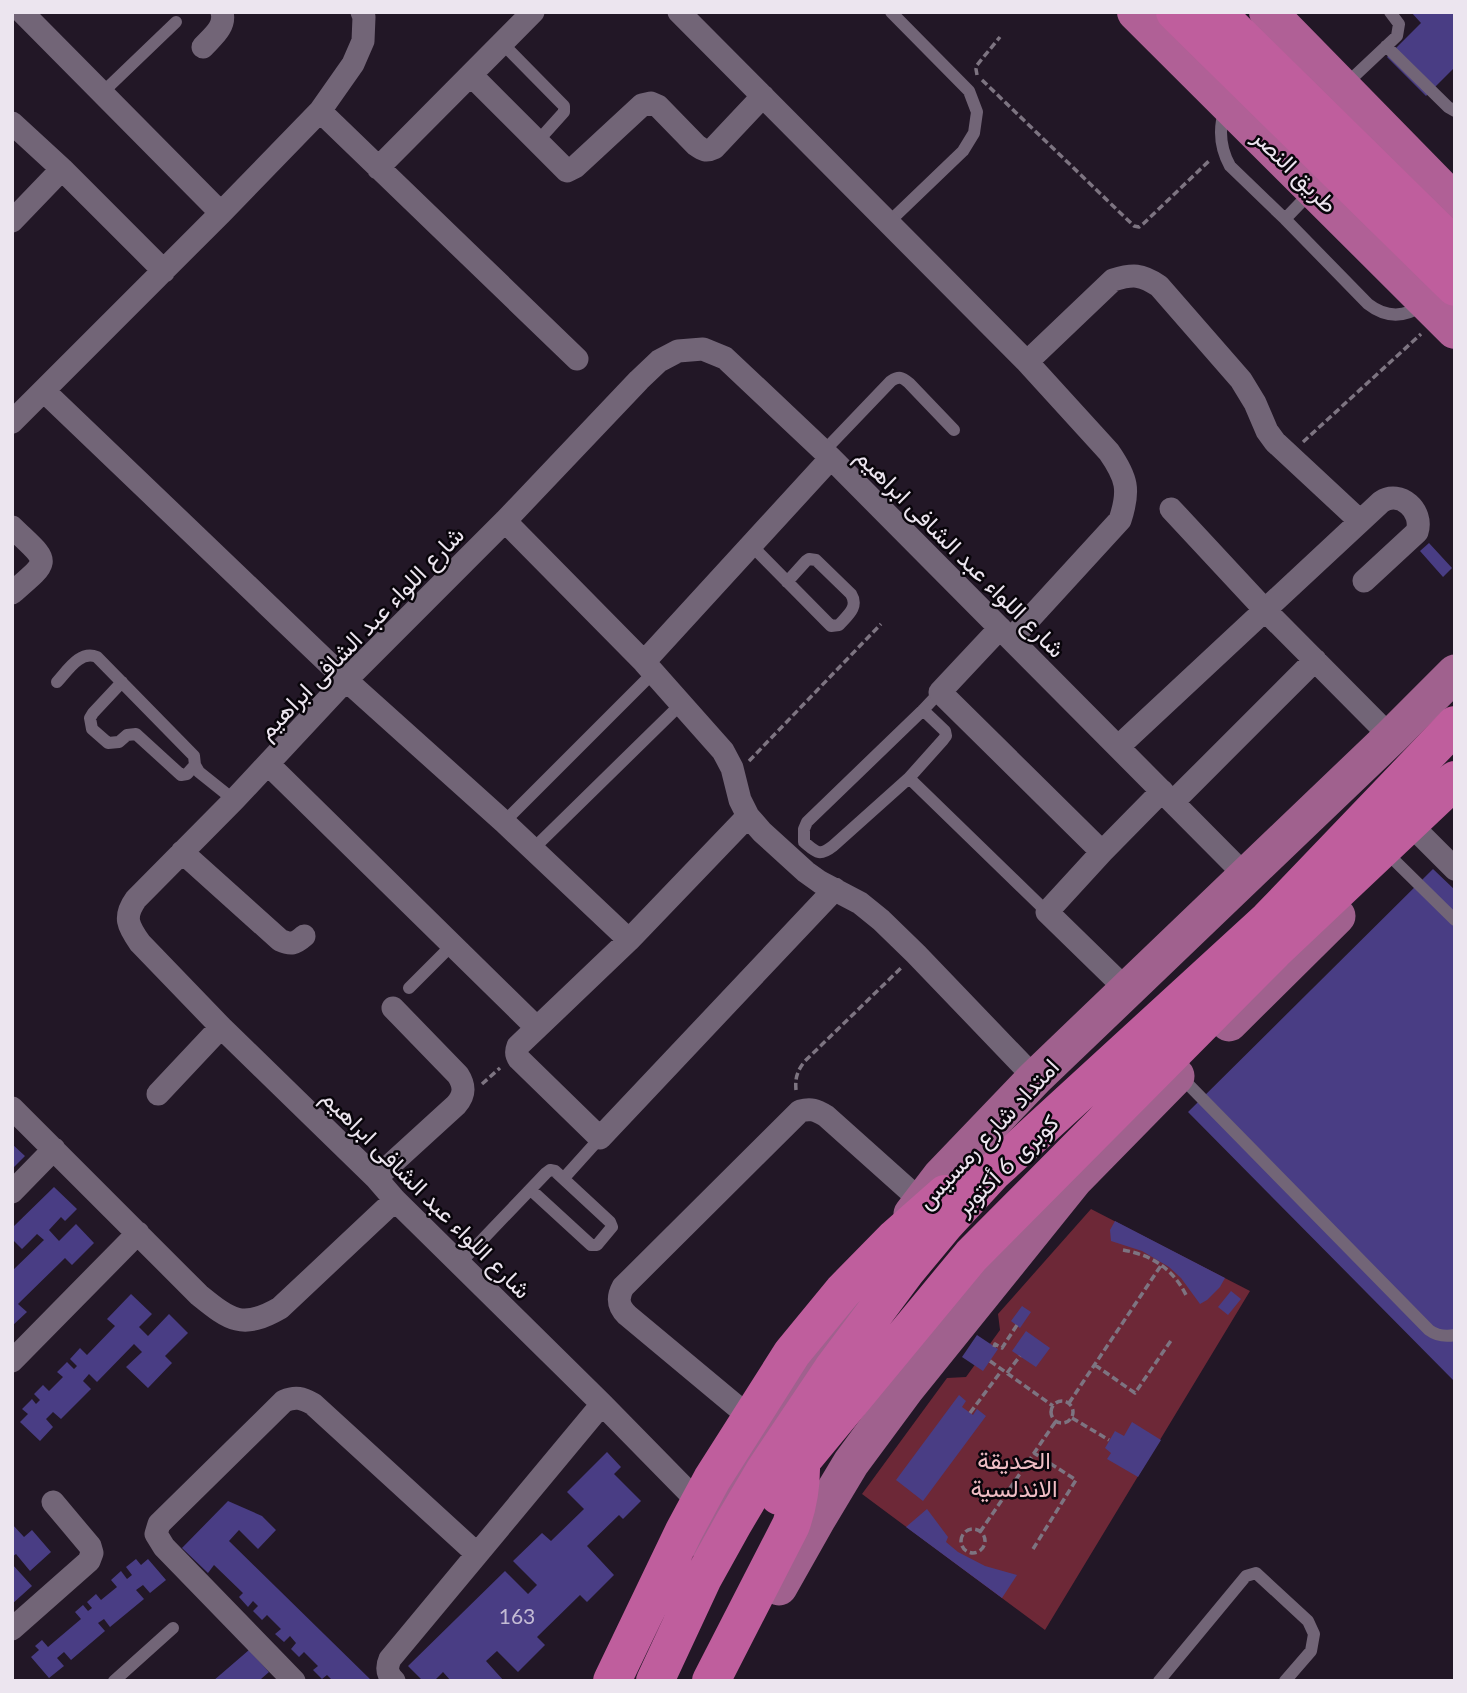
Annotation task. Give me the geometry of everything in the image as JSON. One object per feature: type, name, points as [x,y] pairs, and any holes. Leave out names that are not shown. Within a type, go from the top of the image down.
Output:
[{"type":"highway","name":"طريق النصر","points":[[1136,12],[1170,26],[1227,103],[1363,237],[1444,309]]},
{"type":"highway","points":[[1216,12],[1455,247]]},
{"type":"highway","points":[[1170,26],[1180,46],[1196,47],[1212,42],[1225,32],[1235,12]]},
{"type":"highway","points":[[1268,12],[1446,191]]},
{"type":"highway","points":[[1170,26],[1444,309]]},
{"type":"highway","points":[[1363,237],[1361,205],[1378,179],[1392,172],[1408,169],[1446,191]]},
{"type":"highway","name":"كوبرى 6 أكتوبر","points":[[655,1681],[704,1578],[765,1470],[832,1370],[945,1224],[992,1173],[1268,920],[1455,725]]},
{"type":"highway","name":"كوبرى 6 أكتوبر","points":[[681,1681],[729,1584],[800,1463],[971,1256],[1274,951],[1455,780]]},
{"type":"highway","points":[[612,1681],[712,1479],[792,1353],[843,1292],[894,1239],[936,1201],[966,1181],[992,1173]]},
{"type":"highway","points":[[711,1681],[791,1525],[801,1488],[800,1463]]},
{"type":"main road","name":"امتداد شارع رمسيس","points":[[629,1681],[712,1516],[765,1430],[921,1201],[941,1176],[1035,1079],[1455,673]]},
{"type":"main road","points":[[730,1681],[788,1570],[851,1463],[905,1390],[1075,1179],[1393,859],[1455,802]]},
{"type":"street","points":[[22,12],[221,214]]},
{"type":"street","points":[[203,47],[223,22],[222,12]]},
{"type":"street","points":[[12,422],[221,214],[320,111],[353,64],[363,41],[362,12]]},
{"type":"street","points":[[378,168],[533,12]]},
{"type":"street","points":[[679,12],[1027,362],[1109,452],[1119,467],[1125,484],[1125,503],[1120,520],[1006,633],[940,692],[1102,852]]},
{"type":"street","points":[[471,75],[567,171],[642,105],[651,103],[658,106],[696,145],[708,151],[714,148],[763,96]]},
{"type":"street","points":[[320,111],[577,359]]},
{"type":"street","points":[[12,122],[164,271]]},
{"type":"street","points":[[12,221],[62,169]]},
{"type":"street","points":[[1027,362],[1113,280],[1129,275],[1145,277],[1159,286],[1241,380],[1267,431],[1288,455],[1360,522]]},
{"type":"street","name":"شارع اللواء عبد الشافى ابراهيم","points":[[712,1516],[140,943],[128,921],[130,908],[136,899],[639,380],[659,361],[678,351],[703,349],[725,358],[827,455],[1246,876]]},
{"type":"street","points":[[44,391],[346,680],[504,822],[629,940]]},
{"type":"street","points":[[648,667],[827,455]]},
{"type":"street","points":[[1118,747],[1381,502],[1392,497],[1404,500],[1419,518],[1417,531],[1364,581]]},
{"type":"street","points":[[1171,509],[1265,610],[1391,737]]},
{"type":"street","points":[[505,521],[648,667],[723,751],[732,768],[740,800],[748,816],[762,832],[806,872],[860,903],[916,954],[1035,1079]]},
{"type":"street","points":[[12,527],[37,551],[42,564],[12,593]]},
{"type":"street","points":[[1127,990],[1047,912],[1102,852],[1168,797],[1315,660]]},
{"type":"street","points":[[268,764],[537,1028]]},
{"type":"street","points":[[748,816],[629,940],[518,1045],[516,1052],[519,1059],[600,1138],[835,890]]},
{"type":"street","points":[[1421,835],[1455,869]]},
{"type":"street","points":[[182,852],[280,940],[297,943],[304,936]]},
{"type":"street","points":[[376,1178],[456,1105],[464,1092],[463,1082],[458,1075],[393,1008]]},
{"type":"street","points":[[158,1094],[221,1027]]},
{"type":"street","points":[[12,1108],[199,1295],[225,1315],[243,1321],[263,1318],[280,1308],[396,1200]]},
{"type":"street","points":[[765,1430],[621,1309],[619,1294],[623,1287],[793,1116],[809,1108],[826,1116],[921,1201]]},
{"type":"street","points":[[12,1192],[54,1149]]},
{"type":"street","points":[[12,1361],[138,1233]]},
{"type":"street","points":[[294,1681],[164,1547],[156,1534],[159,1524],[284,1401],[293,1397],[313,1404],[477,1554]]},
{"type":"street","points":[[394,1681],[388,1673],[390,1660],[603,1404]]},
{"type":"street","points":[[12,1629],[89,1561],[92,1553],[90,1546],[53,1502]]},
{"type":"lane","points":[[889,222],[963,151],[974,133],[977,111],[969,91],[891,12]]},
{"type":"lane","points":[[1342,88],[1397,36],[1399,24],[1390,12]]},
{"type":"lane","points":[[102,93],[176,22]]},
{"type":"lane","points":[[502,43],[565,109],[537,142]]},
{"type":"lane","points":[[1386,46],[1455,111]]},
{"type":"lane","points":[[1227,103],[1221,125],[1222,149],[1230,166],[1368,304],[1376,310],[1395,316],[1444,309]]},
{"type":"lane","points":[[1285,219],[1314,188]]},
{"type":"lane","points":[[827,455],[897,377],[903,377],[954,430]]},
{"type":"lane","points":[[751,545],[787,582],[831,626],[839,625],[853,609],[854,598],[851,594],[816,560],[806,561],[787,582]]},
{"type":"lane","points":[[57,682],[86,655],[97,657],[194,756],[199,772],[234,800]]},
{"type":"lane","points":[[504,822],[648,667]]},
{"type":"lane","points":[[122,682],[93,713],[90,718],[92,729],[108,743],[119,742],[127,735],[136,734],[181,775],[187,774],[195,765]]},
{"type":"lane","points":[[923,710],[945,731],[946,736],[909,778],[828,850],[816,852],[804,842],[807,822],[940,692]]},
{"type":"lane","points":[[532,850],[680,705]]},
{"type":"lane","points":[[909,778],[1047,912]]},
{"type":"lane","points":[[1393,859],[1455,920]]},
{"type":"lane","points":[[409,988],[452,945]]},
{"type":"lane","points":[[1178,1074],[1429,1330],[1442,1336],[1455,1335]]},
{"type":"lane","points":[[564,1178],[600,1138]]},
{"type":"lane","points":[[460,1263],[550,1170],[564,1178],[611,1223],[611,1229],[597,1245],[593,1245],[531,1190]]},
{"type":"lane","points":[[1158,1681],[1246,1576],[1256,1573],[1308,1620],[1314,1634],[1311,1651],[1285,1681]]},
{"type":"lane","points":[[114,1681],[173,1628]]},
{"type":"path","points":[[1000,37],[977,65],[976,74],[1134,226],[1143,224],[1222,149]]},
{"type":"path","points":[[1288,455],[1444,309]]},
{"type":"path","points":[[733,777],[881,624]]},
{"type":"path","points":[[809,1108],[801,1101],[796,1091],[798,1069],[916,954]]},
{"type":"path","points":[[464,1092],[481,1086],[516,1052]]},
{"type":"path","points":[[1123,1250],[1137,1252],[1162,1264],[1176,1278],[1186,1295]]},
{"type":"path","points":[[1069,1403],[1162,1264]]},
{"type":"path","points":[[994,1347],[995,1344],[1002,1348],[1017,1325]]},
{"type":"path","points":[[1095,1365],[1135,1393],[1172,1339]]},
{"type":"path","points":[[970,1413],[1020,1356]]},
{"type":"path","points":[[990,1361],[1053,1406]]},
{"type":"path","points":[[1060,1401],[1069,1403],[1073,1410],[1071,1418],[1065,1423],[1056,1421],[1051,1414],[1053,1406],[1060,1401]]},
{"type":"path","points":[[1071,1418],[1109,1440]]},
{"type":"path","points":[[980,1532],[1056,1421]]},
{"type":"path","points":[[1033,1549],[1076,1480],[1034,1454]]},
{"type":"path","points":[[970,1529],[980,1532],[984,1536],[984,1547],[975,1554],[965,1551],[960,1541],[965,1532],[970,1529]]},
{"type":"green space","name":"الحديقة الاندلسية","points":[[1091,1209],[1250,1291],[1045,1630],[862,1494],[947,1378],[966,1377],[1000,1330],[998,1314]]},
{"type":"building","points":[[1411,12],[1455,12],[1455,67],[1426,96],[1387,57],[1421,23]]},
{"type":"building","points":[[1429,543],[1452,568],[1443,577],[1420,551]]},
{"type":"building","points":[[1433,869],[1455,890],[1455,1382],[1188,1112]]},
{"type":"building","points":[[12,1144],[25,1156],[12,1169]]},
{"type":"building","points":[[54,1187],[77,1209],[65,1221],[61,1217],[49,1230],[59,1241],[76,1224],[94,1243],[72,1265],[65,1258],[18,1304],[27,1312],[12,1326],[12,1271],[44,1240],[37,1234],[22,1249],[12,1239],[12,1228]]},
{"type":"building","points":[[1115,1221],[1225,1278],[1220,1287],[1200,1304],[1181,1278],[1169,1267],[1142,1251],[1111,1241],[1110,1230]]},
{"type":"building","points":[[1231,1291],[1241,1299],[1228,1315],[1218,1307]]},
{"type":"building","points":[[131,1294],[152,1314],[139,1327],[148,1336],[169,1314],[188,1333],[165,1356],[172,1363],[148,1388],[126,1367],[142,1352],[134,1344],[97,1382],[89,1374],[83,1381],[91,1389],[61,1419],[53,1412],[46,1419],[53,1427],[40,1441],[20,1422],[28,1414],[22,1409],[32,1399],[36,1404],[40,1400],[34,1394],[43,1385],[49,1391],[63,1377],[57,1372],[67,1362],[74,1369],[77,1366],[70,1359],[80,1348],[87,1355],[115,1326],[107,1319]]},
{"type":"building","points":[[1022,1306],[1031,1312],[1020,1328],[1011,1321]]},
{"type":"building","points":[[1026,1331],[1050,1348],[1036,1367],[1012,1351]]},
{"type":"building","points":[[977,1335],[998,1349],[983,1371],[962,1357]]},
{"type":"building","points":[[959,1395],[966,1401],[962,1407],[973,1415],[977,1409],[986,1416],[923,1501],[896,1480]]},
{"type":"building","points":[[1132,1422],[1161,1440],[1138,1477],[1107,1459],[1111,1453],[1105,1448],[1115,1431],[1124,1436]]},
{"type":"building","points":[[607,1452],[621,1467],[614,1474],[641,1501],[623,1519],[619,1515],[587,1546],[614,1575],[587,1602],[580,1595],[537,1637],[545,1645],[518,1672],[497,1651],[486,1661],[504,1681],[451,1681],[443,1672],[434,1681],[423,1681],[408,1666],[505,1571],[528,1594],[537,1585],[513,1561],[542,1533],[551,1541],[584,1509],[567,1492]]},
{"type":"building","points":[[228,1501],[262,1516],[276,1530],[258,1549],[239,1530],[229,1541],[372,1681],[329,1681],[331,1679],[327,1675],[322,1679],[313,1670],[318,1666],[304,1652],[299,1657],[291,1649],[296,1643],[290,1636],[284,1642],[275,1634],[281,1629],[267,1615],[262,1620],[253,1611],[258,1606],[253,1601],[248,1607],[239,1597],[243,1593],[214,1565],[208,1573],[182,1548]]},
{"type":"building","points":[[927,1509],[948,1537],[946,1542],[958,1552],[985,1566],[1017,1575],[1002,1598],[906,1527]]},
{"type":"building","points":[[12,1524],[24,1537],[32,1530],[51,1552],[30,1571],[16,1554],[12,1557]]},
{"type":"building","points":[[136,1559],[141,1565],[148,1559],[166,1580],[150,1593],[143,1585],[136,1590],[144,1599],[110,1627],[104,1619],[98,1623],[105,1631],[71,1660],[64,1652],[57,1658],[64,1666],[49,1678],[31,1657],[39,1650],[35,1646],[42,1640],[48,1647],[81,1619],[75,1612],[83,1605],[88,1611],[92,1608],[87,1602],[96,1594],[101,1600],[117,1587],[111,1580],[121,1571],[127,1579],[132,1575],[126,1567]]},
{"type":"building","points":[[12,1564],[32,1586],[12,1604]]},
{"type":"building","points":[[249,1650],[269,1672],[261,1679],[263,1681],[213,1681]]}]
